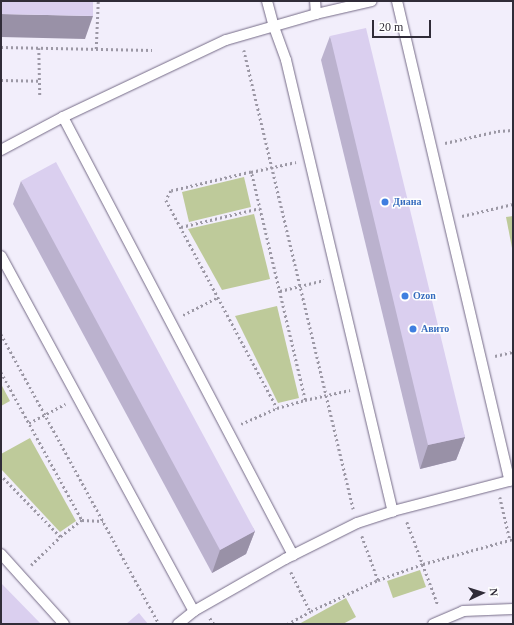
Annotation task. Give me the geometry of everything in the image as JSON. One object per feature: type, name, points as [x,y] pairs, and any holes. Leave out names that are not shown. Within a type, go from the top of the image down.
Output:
[{"type":"lane","points":[[267,1],[274,27],[286,60],[363,386],[398,509]]},
{"type":"lane","points":[[315,1],[316,14]]},
{"type":"lane","points":[[1,150],[63,117],[226,40],[316,14],[372,1]]},
{"type":"lane","points":[[178,624],[194,611],[289,557],[357,523],[398,509],[511,481],[397,1]]},
{"type":"lane","points":[[63,117],[228,430],[289,557]]},
{"type":"lane","points":[[1,256],[194,611]]},
{"type":"lane","points":[[1,554],[64,624]]},
{"type":"lane","points":[[433,624],[464,610],[513,608]]},
{"type":"path","points":[[96,49],[98,1]]},
{"type":"path","points":[[241,36],[357,523],[378,580]]},
{"type":"path","points":[[1,47],[152,50]]},
{"type":"path","points":[[39,48],[40,97]]},
{"type":"path","points":[[1,80],[40,81]]},
{"type":"path","points":[[431,146],[469,137],[513,130]]},
{"type":"path","points":[[277,408],[166,200],[171,191],[309,158]]},
{"type":"path","points":[[252,172],[305,400]]},
{"type":"path","points":[[448,220],[513,204]]},
{"type":"path","points":[[181,227],[260,208]]},
{"type":"path","points":[[280,291],[337,277]]},
{"type":"path","points":[[171,322],[218,297]]},
{"type":"path","points":[[1,334],[159,624]]},
{"type":"path","points":[[1,372],[82,520]]},
{"type":"path","points":[[228,430],[277,408],[363,386]]},
{"type":"path","points":[[29,423],[78,397]]},
{"type":"path","points":[[1,476],[60,537]]},
{"type":"path","points":[[287,624],[311,611],[378,580],[423,564],[512,539],[498,484]]},
{"type":"path","points":[[398,509],[423,564],[443,619]]},
{"type":"path","points":[[20,575],[60,537],[82,520],[103,522]]},
{"type":"path","points":[[289,557],[311,611]]},
{"type":"green space","points":[[244,177],[251,207],[189,222],[182,192]]},
{"type":"green space","points":[[254,214],[270,279],[222,290],[188,229]]},
{"type":"green space","points":[[513,216],[513,253],[506,217]]},
{"type":"green space","points":[[277,306],[299,398],[278,403],[235,316]]},
{"type":"green space","points":[[1,384],[10,401],[1,406]]},
{"type":"green space","points":[[30,438],[76,521],[60,532],[1,469],[1,454]]},
{"type":"green space","points":[[420,570],[426,587],[393,598],[387,581]]},
{"type":"green space","points":[[346,598],[356,617],[343,624],[299,624]]},
{"type":"building","points":[[1,1],[93,1],[93,16],[1,14]]},
{"type":"building","points":[[366,28],[465,437],[428,445],[330,36]]},
{"type":"building","points":[[56,162],[255,531],[220,550],[21,181]]},
{"type":"building","points":[[1,583],[41,624],[1,624]]},
{"type":"building","points":[[139,613],[148,624],[126,624]]},
{"type":"place","name":"Диана","points":[[385,202]]},
{"type":"place","name":"Ozon","points":[[405,296]]},
{"type":"place","name":"Авито","points":[[413,329]]}]
